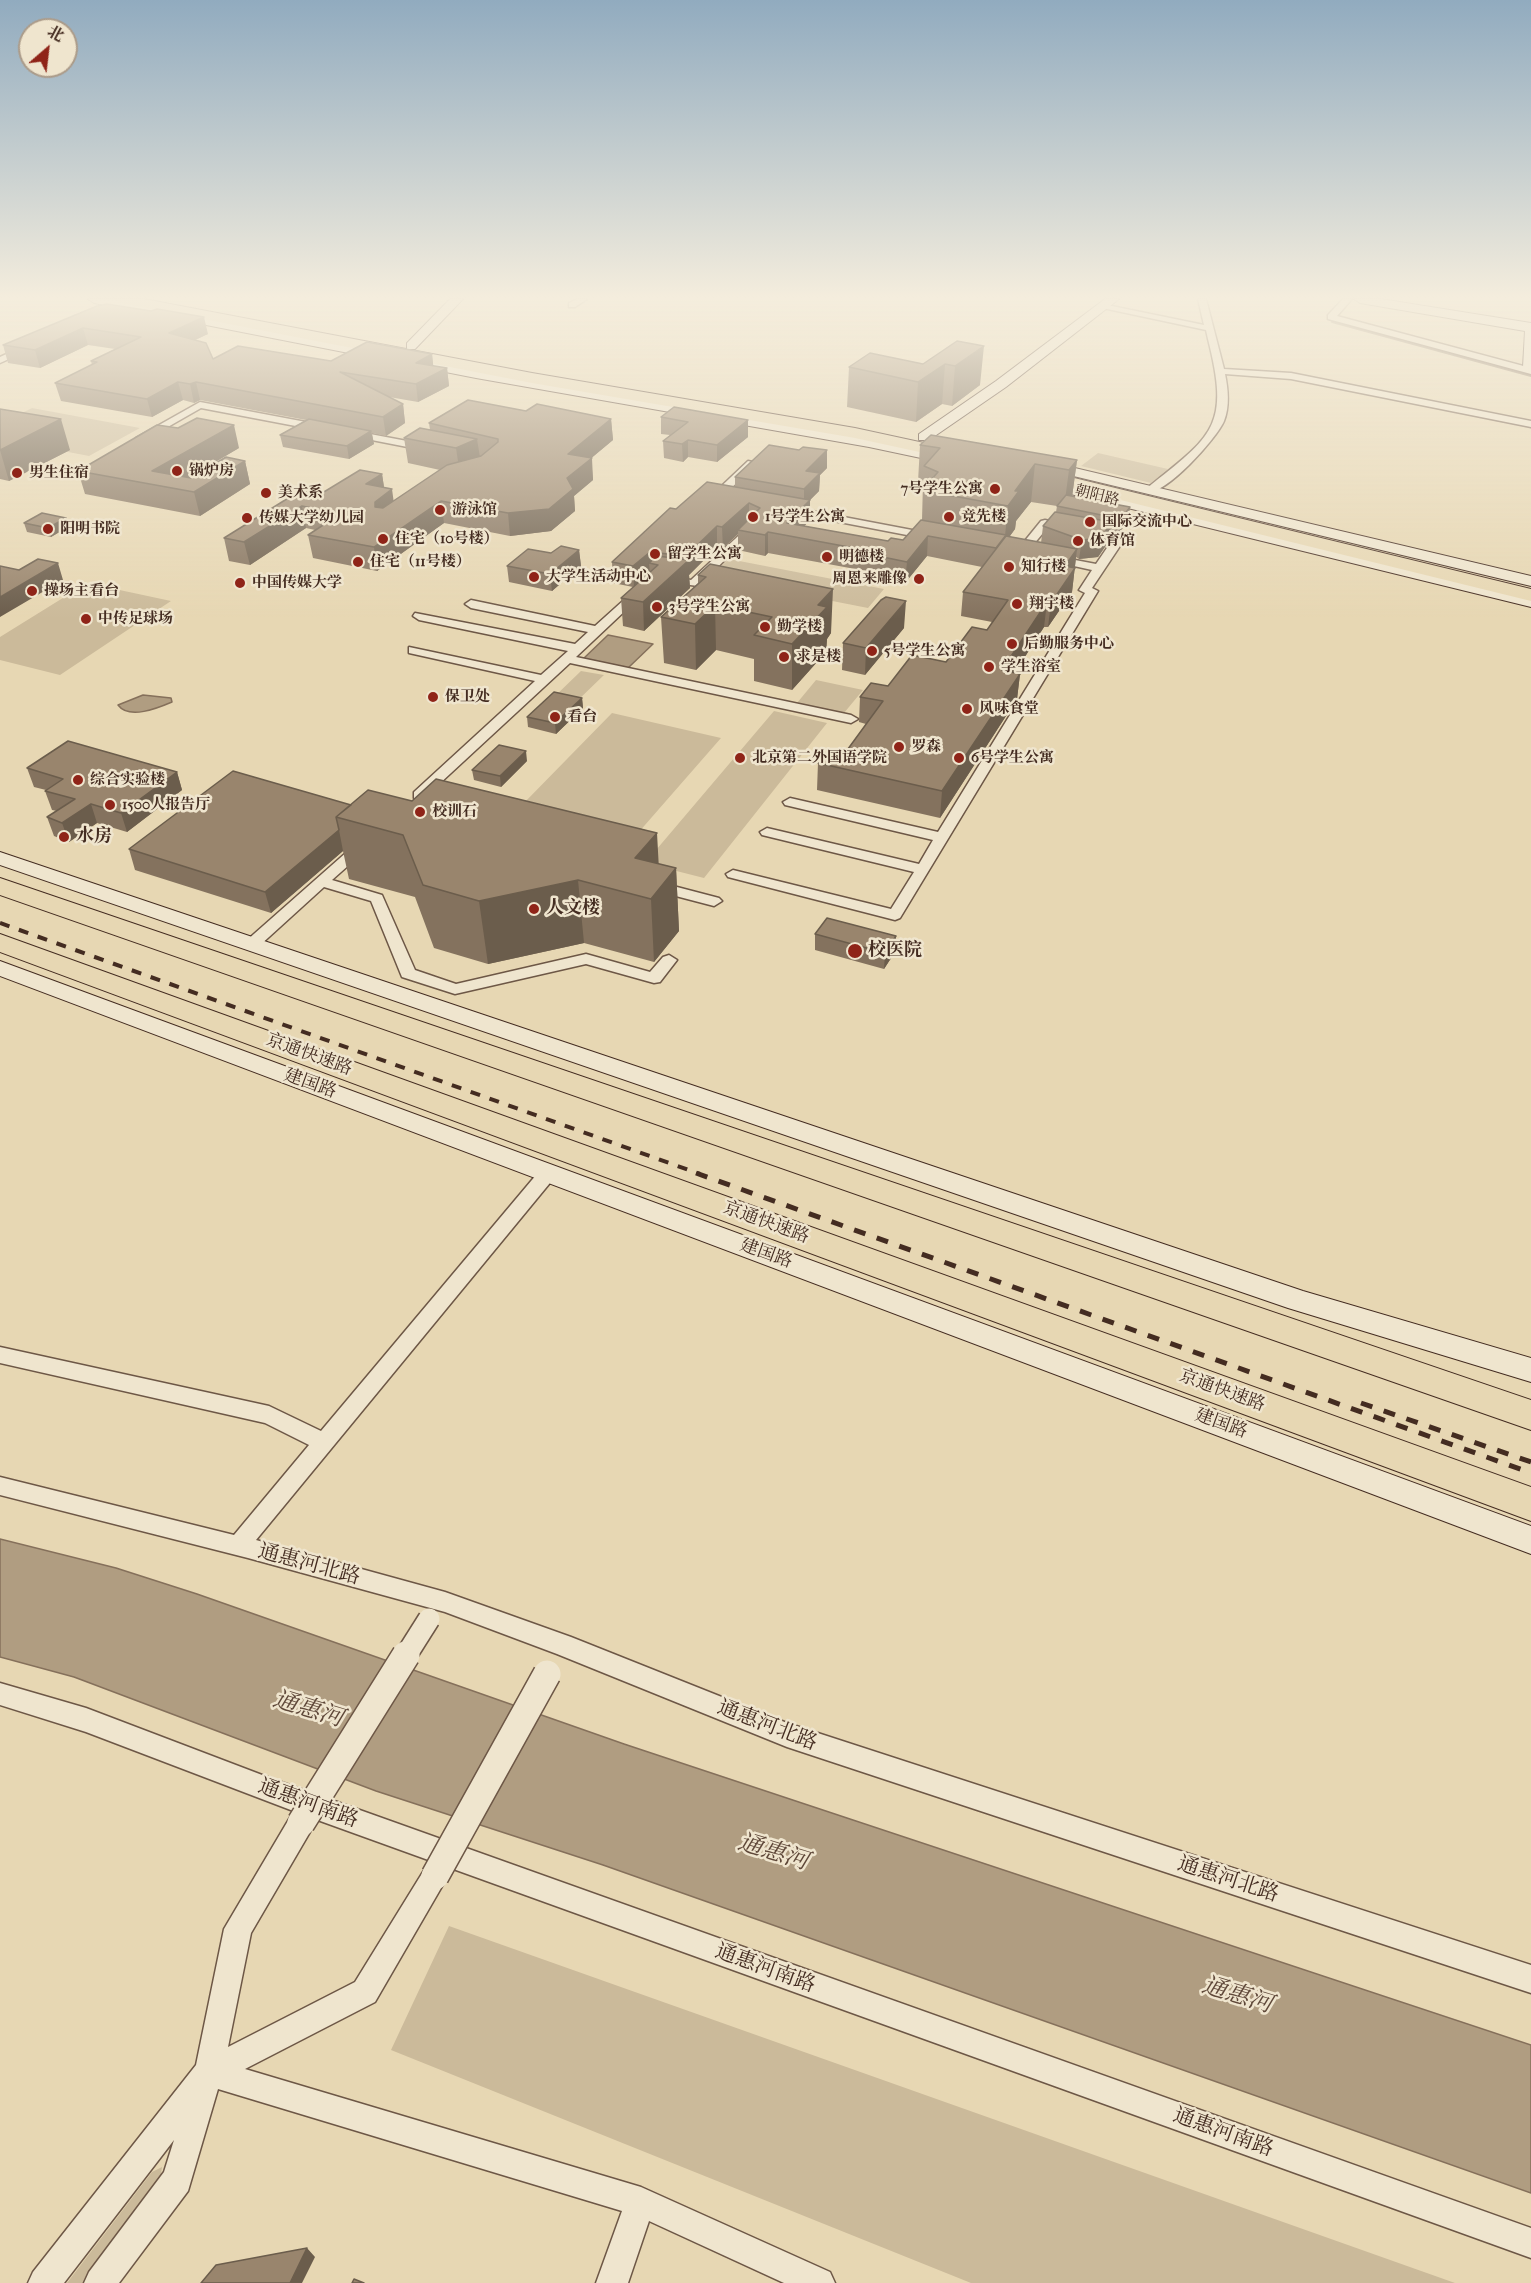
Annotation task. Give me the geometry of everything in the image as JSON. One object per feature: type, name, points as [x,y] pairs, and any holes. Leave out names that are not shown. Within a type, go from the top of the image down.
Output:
[{"type":"highway","points":[[690,406],[975,457]]},
{"type":"highway","points":[[715,406],[859,430],[975,457]]},
{"type":"highway","name":"朝阳路","points":[[1020,468],[1531,589]]},
{"type":"highway","name":"朝阳路","points":[[1249,523],[1531,595]]},
{"type":"highway","points":[[0,886],[1531,1415]]},
{"type":"highway","name":"京通快速路","points":[[0,942],[1531,1504]]},
{"type":"highway","points":[[1421,1378],[1531,1409]]},
{"type":"street","points":[[128,445],[199,406]]},
{"type":"street","points":[[203,406],[441,450]]},
{"type":"street","points":[[755,406],[924,437],[975,457]]},
{"type":"street","points":[[924,437],[970,406]]},
{"type":"street","points":[[1151,490],[1197,452],[1214,430],[1223,406]]},
{"type":"street","points":[[1439,406],[1531,424]]},
{"type":"street","points":[[728,499],[716,497],[761,455]]},
{"type":"street","name":"朝阳路","points":[[1020,468],[1151,490],[1249,523],[1531,602]]},
{"type":"street","points":[[772,507],[941,538]]},
{"type":"street","points":[[733,874],[895,915],[940,837],[1092,591],[1085,590],[1120,537],[1045,523],[1015,552],[1099,568]]},
{"type":"street","name":"朝阳路","points":[[1249,523],[1531,581]]},
{"type":"street","points":[[409,804],[599,631],[651,580],[694,584],[753,528]]},
{"type":"street","points":[[471,604],[599,631]]},
{"type":"street","points":[[419,616],[579,649]]},
{"type":"street","points":[[413,650],[546,680]]},
{"type":"street","points":[[568,659],[851,719]]},
{"type":"street","points":[[790,802],[940,837]]},
{"type":"street","points":[[766,832],[922,869]]},
{"type":"street","points":[[252,944],[374,835]]},
{"type":"street","points":[[0,858],[1298,1300],[1531,1370]]},
{"type":"street","points":[[322,882],[377,897],[408,973],[455,989],[586,959],[654,978],[669,960]]},
{"type":"street","points":[[645,884],[714,901]]},
{"type":"street","name":"建国路","points":[[0,968],[1531,1540]]},
{"type":"street","points":[[238,1546],[548,1173]]},
{"type":"street","points":[[0,1355],[269,1415],[324,1442]]},
{"type":"street","name":"通惠河北路","points":[[0,1486],[238,1546],[437,1610],[563,1645],[787,1735],[1531,1979]]},
{"type":"street","points":[[100,2283],[177,2180],[209,2073],[238,1929],[301,1823],[437,1610]]},
{"type":"street","points":[[44,2283],[209,2073],[365,1992],[435,1876],[563,1645]]},
{"type":"street","name":"通惠河南路","points":[[0,1694],[86,1720],[293,1798],[1531,2243]]},
{"type":"street","points":[[209,2073],[641,2202],[819,2283]]},
{"type":"street","points":[[612,2283],[641,2202]]},
{"type":"shaded area","points":[[32,408],[140,428],[89,456],[0,439],[0,424]]},
{"type":"shaded area","points":[[1098,453],[1168,469],[1151,483],[1081,466]]},
{"type":"shaded area","points":[[729,559],[884,589],[868,608],[710,577]]},
{"type":"shaded area","name":"中传足球场","points":[[87,583],[171,601],[60,675],[0,660],[0,637]]},
{"type":"shaded area","points":[[581,671],[604,675],[575,703],[553,698]]},
{"type":"shaded area","points":[[816,680],[863,690],[844,713],[797,703]]},
{"type":"shaded area","points":[[774,711],[827,723],[704,878],[645,863]]},
{"type":"shaded area","points":[[612,713],[721,738],[638,833],[522,805]]},
{"type":"shaded area","points":[[449,1926],[1455,2283],[971,2283],[391,2050]]},
{"type":"shaded area","points":[[162,2167],[160,2181],[83,2283],[67,2283],[152,2172]]},
{"type":"water","points":[[608,635],[653,644],[628,668],[583,659]]},
{"type":"water","points":[[143,695],[171,698],[172,702],[152,710],[136,712],[129,712],[118,705]]},
{"type":"water","name":"通惠河","points":[[0,1539],[116,1568],[197,1594],[624,1744],[1531,2045],[1531,2193],[603,1865],[376,1791],[74,1677],[0,1657]]},
{"type":"building","points":[[322,406],[401,406],[383,417]]},
{"type":"building","points":[[459,406],[497,406],[526,411],[535,406],[545,406],[611,419],[568,454],[592,458],[567,478],[573,489],[549,509],[508,513],[441,501],[374,547],[308,535],[340,514],[302,506],[244,542],[224,538],[306,487],[314,498],[360,470],[382,474],[366,484],[392,489],[375,502],[375,507],[383,508],[447,465],[481,456],[498,442],[498,439],[429,423]]},
{"type":"building","points":[[674,407],[748,420],[717,445],[688,440],[682,444],[663,441],[688,422],[661,417]]},
{"type":"building","points":[[0,409],[61,419],[0,450]]},
{"type":"building","points":[[197,418],[234,425],[152,471],[191,478],[226,457],[245,461],[194,492],[78,471],[157,425],[178,428]]},
{"type":"building","points":[[309,419],[371,431],[347,446],[280,435]]},
{"type":"building","points":[[420,428],[477,439],[456,448],[404,438]]},
{"type":"building","points":[[931,435],[1077,460],[1069,470],[1035,464],[1015,491],[1019,491],[1008,506],[931,492],[934,489],[924,488],[938,472],[924,466],[940,448],[920,445]]},
{"type":"building","points":[[769,445],[799,450],[803,447],[827,450],[806,471],[820,473],[804,489],[735,477]]},
{"type":"building","points":[[707,482],[810,500],[787,523],[888,541],[891,538],[903,540],[921,520],[1006,535],[996,548],[928,536],[907,562],[878,556],[881,553],[768,532],[765,535],[738,530],[760,508],[749,503],[722,527],[717,526],[686,556],[650,552],[633,566],[612,562],[670,508],[676,509]]},
{"type":"building","points":[[1066,495],[1130,507],[1121,519],[1057,506]]},
{"type":"building","points":[[1055,512],[1112,522],[1101,538],[1082,540],[1043,526]]},
{"type":"building","points":[[42,513],[66,518],[48,528],[24,523]]},
{"type":"building","points":[[1006,536],[1077,549],[1065,566],[1075,568],[1051,603],[1047,602],[1002,670],[1020,674],[942,791],[818,763],[829,749],[845,753],[883,701],[860,697],[871,683],[888,686],[912,655],[946,662],[972,627],[987,630],[1008,600],[963,592]]},
{"type":"building","points":[[561,546],[579,550],[550,574],[507,566],[528,549],[551,553]]},
{"type":"building","points":[[657,556],[689,560],[643,602],[621,598],[658,565],[649,563]]},
{"type":"building","points":[[38,559],[58,563],[0,597],[0,566],[19,570]]},
{"type":"building","points":[[710,564],[833,589],[818,605],[827,607],[792,644],[754,635],[772,617],[715,605],[695,624],[661,617],[706,577],[698,575]]},
{"type":"building","points":[[886,597],[906,601],[866,648],[843,643],[881,600]]},
{"type":"building","points":[[554,692],[582,698],[555,723],[527,717]]},
{"type":"building","points":[[68,741],[177,772],[121,813],[91,804],[62,823],[47,817],[75,799],[45,791],[63,779],[27,768]]},
{"type":"building","points":[[499,745],[526,751],[500,776],[472,770]]},
{"type":"building","points":[[233,771],[351,805],[336,817],[339,830],[265,892],[129,849]]},
{"type":"building","points":[[436,779],[657,833],[635,858],[676,868],[651,899],[578,880],[479,901],[423,885],[403,835],[336,817],[368,790],[412,801]]},
{"type":"building","points":[[827,918],[896,936],[885,953],[815,934]]},
{"type":"building","points":[[307,2248],[290,2283],[201,2283],[216,2265]]},
{"type":"building","points":[[354,2279],[364,2283],[352,2283]]},
{"type":"railway","points":[[0,923],[700,1174]]},
{"type":"railway","points":[[696,1173],[1531,1473]]},
{"type":"railway","points":[[1361,1403],[1531,1462]]},
{"type":"place","name":"锅炉房","points":[[177,471]]},
{"type":"place","name":"男生住宿","points":[[17,473]]},
{"type":"place","name":"7号学生公寓","points":[[995,489]]},
{"type":"place","name":"美术系","points":[[266,493]]},
{"type":"place","name":"游泳馆","points":[[440,510]]},
{"type":"place","name":"1号学生公寓","points":[[753,517]]},
{"type":"place","name":"竞先楼","points":[[949,517]]},
{"type":"place","name":"传媒大学幼儿园","points":[[247,518]]},
{"type":"place","name":"国际交流中心","points":[[1090,522]]},
{"type":"place","name":"阳明书院","points":[[48,529]]},
{"type":"place","name":"住宅（10号楼）","points":[[383,539]]},
{"type":"place","name":"体育馆","points":[[1078,541]]},
{"type":"place","name":"留学生公寓","points":[[655,554]]},
{"type":"place","name":"明德楼","points":[[827,557]]},
{"type":"place","name":"住宅（11号楼）","points":[[358,562]]},
{"type":"place","name":"知行楼","points":[[1009,567]]},
{"type":"place","name":"大学生活动中心","points":[[534,577]]},
{"type":"place","name":"周恩来雕像","points":[[919,579]]},
{"type":"place","name":"中国传媒大学","points":[[240,583]]},
{"type":"place","name":"操场主看台","points":[[32,591]]},
{"type":"place","name":"翔宇楼","points":[[1017,604]]},
{"type":"place","name":"3号学生公寓","points":[[657,607]]},
{"type":"place","name":"中传足球场","points":[[86,619]]},
{"type":"place","name":"勤学楼","points":[[765,627]]},
{"type":"place","name":"后勤服务中心","points":[[1012,644]]},
{"type":"place","name":"5号学生公寓","points":[[872,651]]},
{"type":"place","name":"求是楼","points":[[784,657]]},
{"type":"place","name":"学生浴室","points":[[989,667]]},
{"type":"place","name":"保卫处","points":[[433,697]]},
{"type":"place","name":"风味食堂","points":[[967,709]]},
{"type":"place","name":"看台","points":[[555,717]]},
{"type":"place","name":"罗森","points":[[899,747]]},
{"type":"place","name":"北京第二外国语学院","points":[[740,758]]},
{"type":"place","name":"6号学生公寓","points":[[959,758]]},
{"type":"place","name":"综合实验楼","points":[[78,780]]},
{"type":"place","name":"1500人报告厅","points":[[110,805]]},
{"type":"place","name":"校训石","points":[[420,812]]},
{"type":"place","name":"水房","points":[[64,837]]},
{"type":"place","name":"人文楼","points":[[534,909]]},
{"type":"place","name":"校医院","points":[[855,951]]}]
